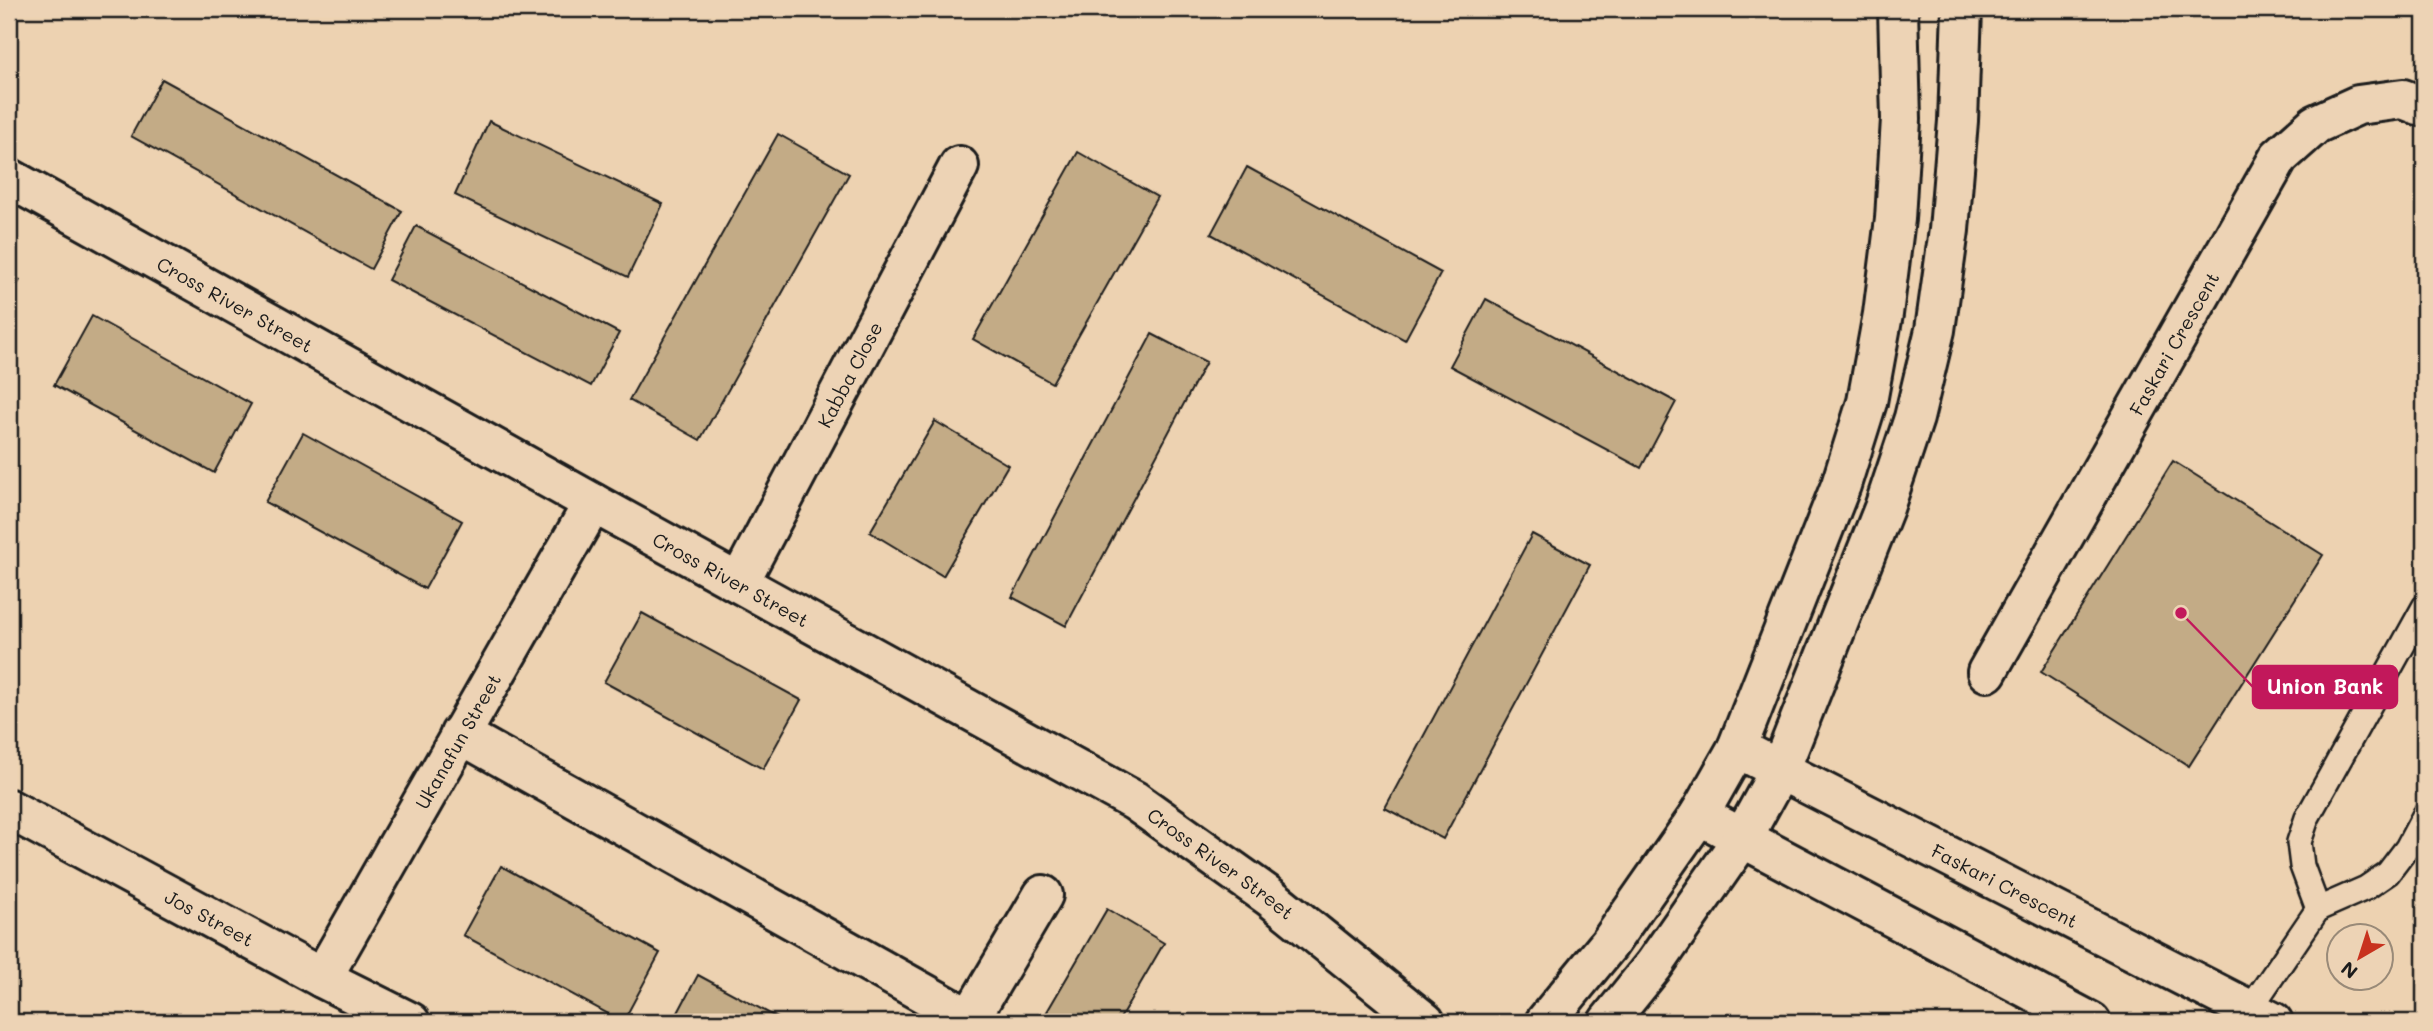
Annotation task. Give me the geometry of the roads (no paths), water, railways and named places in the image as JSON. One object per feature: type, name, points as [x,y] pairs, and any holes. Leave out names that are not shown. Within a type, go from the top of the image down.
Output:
[{"type":"street","points":[[1545,1022],[1609,944],[1699,815],[1737,748],[1841,485],[1867,402],[1883,314],[1895,219],[1901,118],[1898,9]]},
{"type":"street","points":[[1608,1022],[1654,965],[1743,837],[1780,770],[1884,508],[1914,418],[1935,330],[1949,230],[1958,121],[1962,9]]},
{"type":"street","name":"Faskari Crescent","points":[[1987,672],[2279,157],[2316,124],[2358,105],[2403,99],[2424,107]]},
{"type":"street","name":"Kabba Close","points":[[739,583],[959,166]]},
{"type":"street","name":"Cross River Street","points":[[9,178],[1135,801],[1270,897],[1425,1022]]},
{"type":"street","name":"Ukanafun Street","points":[[322,978],[593,503]]},
{"type":"street","points":[[460,734],[969,1021],[1043,895]]},
{"type":"street","name":"Faskari Crescent","points":[[1737,748],[2254,1018]]},
{"type":"street","name":"Jos Street","points":[[9,809],[322,978],[410,1022]]},
{"type":"street","points":[[1699,815],[2091,1022]]},
{"type":"lane","points":[[2318,909],[2300,854],[2299,842],[2307,818],[2424,607]]},
{"type":"lane","points":[[2254,1018],[2318,909],[2366,888],[2388,873],[2407,848],[2424,816]]},
{"type":"place","name":"Union Bank","points":[[2181,613]]}]
